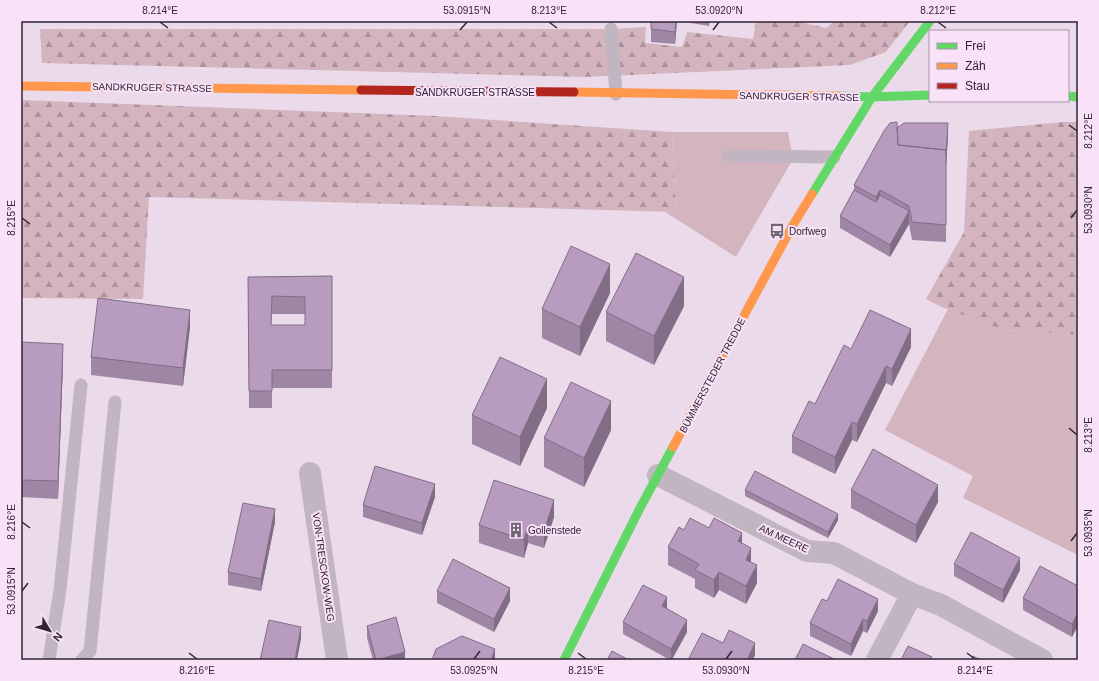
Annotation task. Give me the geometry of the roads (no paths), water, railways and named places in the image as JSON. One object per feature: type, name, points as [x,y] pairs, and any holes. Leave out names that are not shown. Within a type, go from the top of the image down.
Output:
[{"type":"street","points":[[872,97],[930,21]]},
{"type":"street","name":"SANDKRUGER STRASSE","points":[[21,86],[44,85],[407,92],[488,91],[872,97],[929,95]]},
{"type":"street","name":"BÜMMERSTEDER TREDDE","points":[[564,660],[658,474],[794,225],[834,157],[872,97]]},
{"type":"street","name":"VON-TRESCKOW-WEG","points":[[310,473],[337,660]]},
{"type":"street","name":"AM MEERE","points":[[658,474],[807,551],[834,553],[912,594],[941,605],[1042,660]]},
{"type":"street","points":[[877,660],[912,594]]},
{"type":"lane","points":[[610,29],[616,94]]},
{"type":"lane","points":[[728,156],[834,157]]},
{"type":"lane","points":[[49,660],[60,590],[81,385]]},
{"type":"lane","points":[[82,660],[90,650],[115,402]]},
{"type":"place","name":"Dorfweg","points":[[777,231]]},
{"type":"place","name":"Gollenstede","points":[[516,530]]}]
